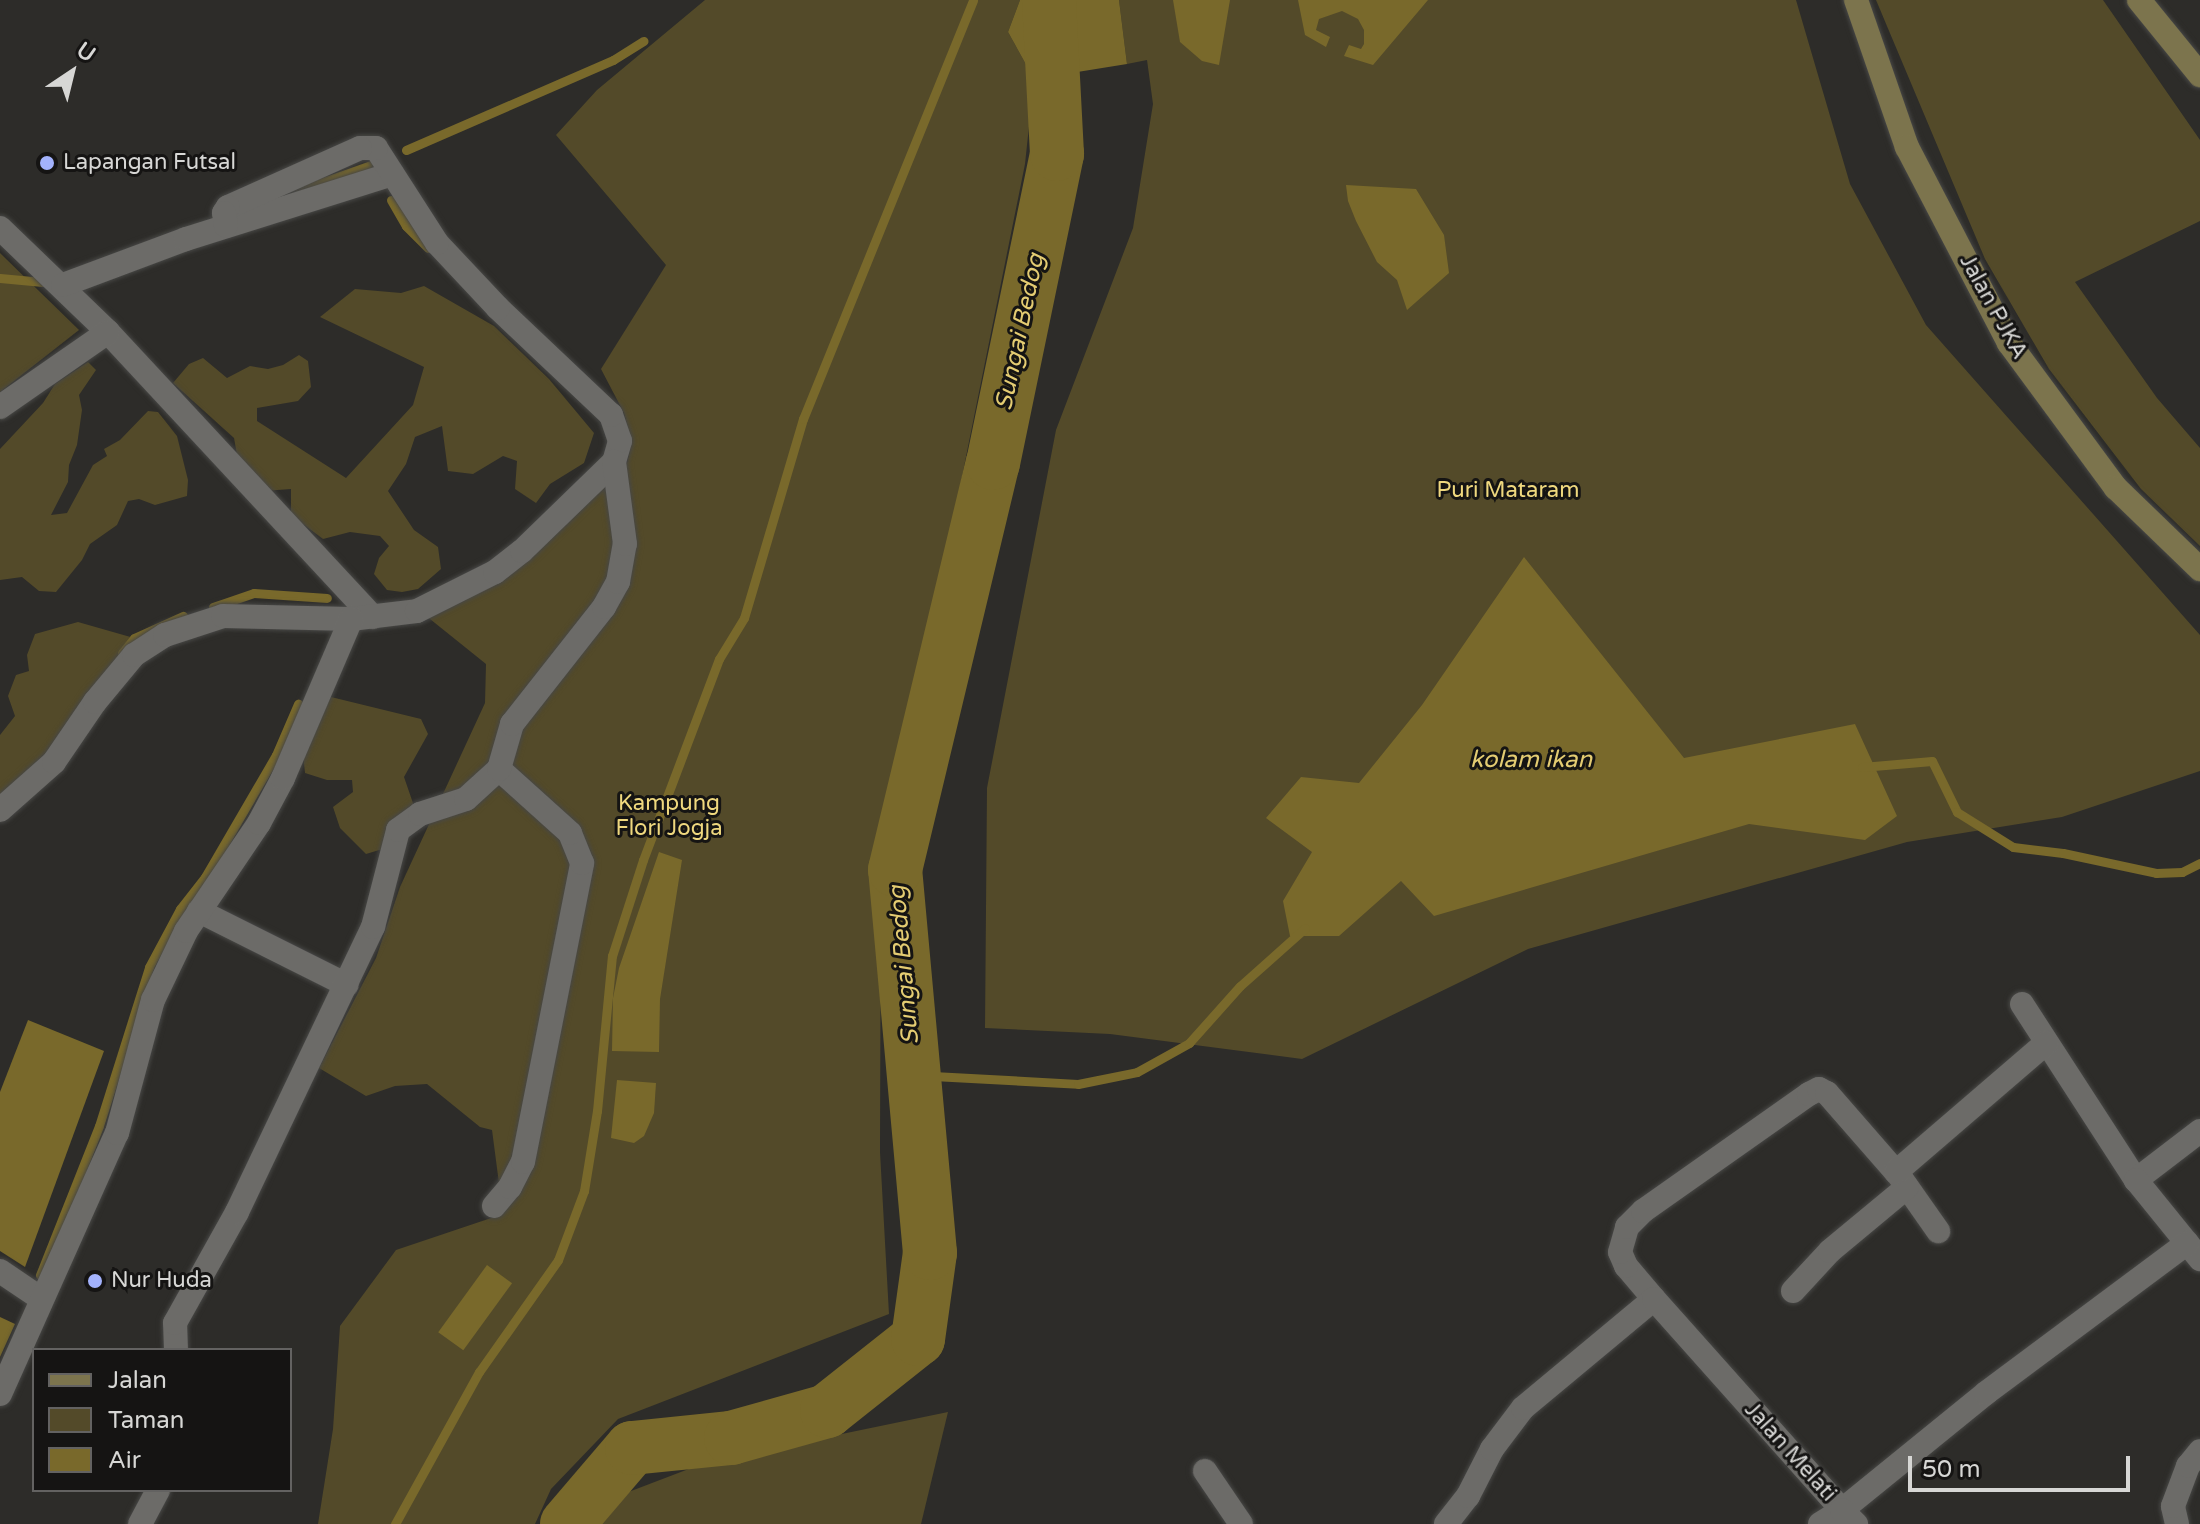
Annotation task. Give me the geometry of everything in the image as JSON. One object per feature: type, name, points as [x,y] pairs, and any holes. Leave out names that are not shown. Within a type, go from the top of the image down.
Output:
[{"type":"main road","name":"Jalan PJKA","points":[[1856,0],[1907,147],[2009,343],[2116,488],[2200,569]]},
{"type":"main road","points":[[2139,0],[2200,75]]},
{"type":"street","points":[[176,1348],[175,1323],[237,1212],[373,927],[398,830],[420,814],[466,799],[499,769],[512,724],[604,607],[618,582],[625,544],[614,462],[620,441],[611,415],[498,308],[437,243],[376,148],[360,148],[228,207],[224,213],[226,226]]},
{"type":"street","points":[[63,285],[226,226],[392,174]]},
{"type":"street","points":[[0,228],[63,285],[108,332],[362,618]]},
{"type":"street","points":[[0,407],[108,332]]},
{"type":"street","points":[[0,810],[54,762],[95,702],[134,655],[165,635],[223,616],[362,618],[417,611],[495,572],[522,551],[614,462]]},
{"type":"street","points":[[0,1394],[40,1298],[63,1257],[117,1133],[153,1000],[199,911],[259,823],[362,618]]},
{"type":"street","points":[[494,1206],[517,1175],[529,1138],[582,863],[570,833],[499,769]]},
{"type":"street","points":[[199,911],[347,985]]},
{"type":"street","points":[[2022,1004],[2136,1180],[2194,1251]]},
{"type":"street","points":[[1793,1291],[1902,1179],[2046,1043]]},
{"type":"street","name":"Jalan Melati","points":[[1902,1179],[1827,1093],[1819,1089],[1643,1211],[1627,1227],[1620,1252],[1626,1266],[1654,1299],[1849,1517],[1986,1393],[2194,1251]]},
{"type":"street","points":[[2136,1180],[2200,1131]]},
{"type":"street","points":[[1902,1179],[1938,1231]]},
{"type":"street","points":[[0,1271],[40,1298]]},
{"type":"street","points":[[1446,1524],[1468,1496],[1492,1449],[1523,1408],[1654,1299]]},
{"type":"street","points":[[2177,1524],[2173,1506],[2188,1466],[2200,1451]]},
{"type":"street","points":[[1205,1471],[1241,1524]]},
{"type":"street","points":[[140,1524],[157,1492]]},
{"type":"street","points":[[1820,1524],[1849,1517]]},
{"type":"green space","name":"Kampung Flori Jogja","points":[[705,0],[1020,0],[1008,32],[1034,79],[1025,164],[951,531],[881,846],[880,1152],[889,1314],[618,1419],[551,1489],[535,1524],[318,1524],[333,1429],[340,1326],[396,1250],[503,1214],[492,1130],[480,1127],[427,1084],[395,1086],[366,1096],[319,1068],[376,958],[400,887],[485,703],[486,664],[425,615],[517,566],[627,463],[632,442],[624,413],[601,369],[666,265],[556,135],[597,90]]},
{"type":"green space","name":"Puri Mataram","points":[[1119,0],[1796,0],[1850,184],[1926,325],[2200,635],[2200,771],[2062,817],[1907,842],[1528,949],[1302,1059],[1110,1034],[985,1028],[987,788],[1056,430],[1133,228],[1153,104],[1147,60],[1127,64]]},
{"type":"green space","points":[[1876,0],[2103,0],[2200,140],[2200,221],[2075,282],[2157,398],[2200,448],[2200,546],[2141,489],[2049,369],[1985,259]]},
{"type":"green space","points":[[0,253],[79,330],[0,392]]},
{"type":"green space","points":[[424,286],[494,326],[549,379],[594,433],[584,463],[550,484],[536,503],[515,489],[517,461],[503,456],[473,474],[448,471],[442,426],[415,437],[406,464],[388,491],[414,530],[438,547],[441,569],[418,589],[402,592],[387,590],[374,574],[379,558],[389,546],[380,536],[350,532],[323,539],[291,515],[291,489],[264,491],[238,461],[234,438],[173,383],[189,364],[203,358],[227,378],[250,366],[268,369],[283,365],[299,355],[308,361],[311,387],[298,401],[257,408],[257,421],[346,478],[413,405],[424,367],[320,317],[355,289],[401,293]]},
{"type":"green space","points":[[88,362],[96,370],[79,395],[82,410],[77,445],[69,465],[68,482],[51,515],[67,513],[93,465],[107,456],[104,449],[120,440],[148,411],[158,412],[177,436],[188,480],[187,496],[155,505],[139,499],[128,501],[117,525],[90,544],[82,560],[56,592],[39,591],[22,577],[0,580],[0,449],[43,403],[55,384]]},
{"type":"green space","points":[[78,622],[134,638],[59,741],[0,795],[0,735],[15,716],[8,696],[16,675],[29,671],[27,655],[35,634]]},
{"type":"green space","points":[[331,697],[421,719],[428,734],[404,777],[414,806],[386,848],[366,854],[340,828],[333,807],[353,792],[352,780],[327,780],[305,773],[303,755]]},
{"type":"green space","points":[[948,1412],[921,1524],[595,1524],[618,1496],[707,1462]]},
{"type":"water","points":[[1020,0],[1119,0],[1127,64],[1034,79],[1008,32]]},
{"type":"water","points":[[1173,0],[1230,0],[1219,65],[1202,61],[1180,42]]},
{"type":"water","points":[[1298,0],[1428,0],[1373,65],[1344,56],[1349,45],[1361,49],[1364,44],[1364,30],[1358,19],[1342,11],[1319,19],[1316,30],[1330,37],[1326,47],[1305,35]]},
{"type":"water","points":[[1346,185],[1416,189],[1444,235],[1449,273],[1407,310],[1397,280],[1377,262],[1356,221]]},
{"type":"water","name":"kolam ikan","points":[[1524,557],[1684,758],[1855,724],[1897,816],[1865,840],[1749,824],[1434,916],[1401,881],[1339,936],[1290,936],[1283,901],[1312,852],[1266,818],[1301,777],[1359,783],[1422,705]]},
{"type":"water","points":[[659,852],[682,860],[660,999],[659,1052],[612,1051],[613,998],[619,968]]},
{"type":"water","points":[[28,1020],[104,1051],[25,1267],[0,1251],[0,1092]]},
{"type":"water","points":[[617,1080],[656,1083],[654,1113],[644,1136],[634,1143],[611,1138]]},
{"type":"water","points":[[487,1265],[512,1283],[463,1350],[438,1332]]},
{"type":"water","points":[[0,1317],[15,1324],[0,1357]]},
{"type":"waterway","points":[[395,1524],[479,1372],[558,1260],[584,1191],[597,1111],[612,956],[643,860],[719,659],[744,618],[803,419],[973,0]]},
{"type":"waterway","name":"Sungai Bedog","points":[[567,1524],[632,1448],[731,1438],[827,1411],[918,1339],[930,1253],[895,870],[993,463],[1057,154],[1049,0]]},
{"type":"waterway","points":[[406,150],[613,60],[644,41]]},
{"type":"waterway","points":[[272,200],[371,165]]},
{"type":"waterway","points":[[391,200],[406,226],[428,248]]},
{"type":"waterway","points":[[0,278],[43,282]]},
{"type":"waterway","points":[[213,607],[254,593],[327,598]]},
{"type":"waterway","points":[[122,653],[134,638],[183,616]]},
{"type":"waterway","points":[[40,1275],[99,1126],[149,967],[180,909],[205,877],[276,755],[298,704]]},
{"type":"waterway","points":[[1862,767],[1932,761],[1957,812],[2013,847],[2063,853],[2156,873],[2182,872],[2200,863]]},
{"type":"waterway","points":[[914,1075],[1078,1084],[1137,1072],[1189,1043],[1240,986],[1305,928]]},
{"type":"place","name":"Lapangan Futsal","points":[[47,163]]},
{"type":"place","name":"Nur Huda","points":[[95,1281]]}]
